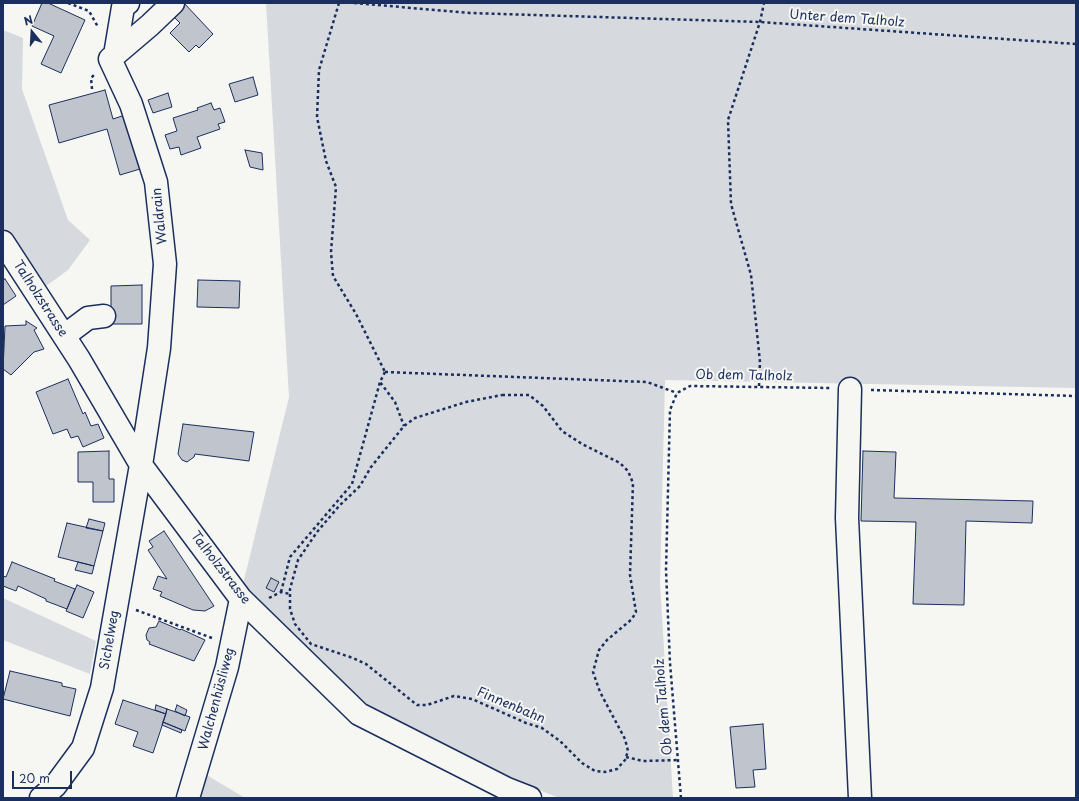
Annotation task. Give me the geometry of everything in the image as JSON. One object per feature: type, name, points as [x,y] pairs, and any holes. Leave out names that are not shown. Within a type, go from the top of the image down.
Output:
[{"type":"street","points":[[115,55],[123,8],[128,3]]},
{"type":"street","points":[[115,55],[173,3]]},
{"type":"street","name":"Waldrain","points":[[115,55],[110,59],[131,104],[156,182],[165,264],[159,348],[141,465]]},
{"type":"street","name":"Talholzstrasse","points":[[3,242],[64,336],[141,465],[241,598],[359,714],[507,789],[530,798]]},
{"type":"street","points":[[64,336],[88,318],[104,316]]},
{"type":"street","points":[[850,389],[848,518],[860,798]]},
{"type":"street","name":"Sichelweg","points":[[41,798],[55,786],[83,748],[102,688],[141,465]]},
{"type":"street","name":"Walchenhüsliweg","points":[[188,798],[228,667],[241,598]]},
{"type":"path","points":[[68,3],[89,11],[115,55]]},
{"type":"path","points":[[339,3],[319,70],[316,116],[326,161],[336,187],[331,252],[333,276],[356,314],[385,372]]},
{"type":"path","name":"Unter dem Talholz","points":[[354,3],[470,12],[760,22],[1076,44]]},
{"type":"path","points":[[759,386],[760,362],[751,276],[731,204],[728,120],[760,22],[764,3]]},
{"type":"path","points":[[281,592],[290,557],[352,484],[380,382],[385,372]]},
{"type":"path","points":[[385,372],[647,382],[677,394]]},
{"type":"path","points":[[380,382],[395,402],[404,426]]},
{"type":"path","name":"Ob dem Talholz","points":[[681,798],[670,663],[666,570],[670,410],[677,394],[690,386],[759,386],[1076,396]]},
{"type":"path","name":"Finnenbahn","points":[[502,395],[529,395],[543,406],[562,431],[582,444],[620,463],[628,471],[633,483],[630,575],[636,612],[632,619],[607,640],[599,650],[593,672],[600,692],[625,739],[628,750],[626,757],[617,769],[605,772],[595,772],[560,741],[542,728],[526,723],[472,699],[454,696],[427,705],[417,705],[366,664],[312,644],[295,624],[290,609],[290,589],[298,560],[321,527],[360,486],[371,467],[404,426],[415,418],[466,402],[502,395]]},
{"type":"path","points":[[117,603],[232,645]]},
{"type":"path","points":[[626,757],[643,761],[679,760]]},
{"type":"shaded area","points":[[266,3],[1076,3],[1076,388],[665,380],[660,583],[673,798],[559,798],[458,757],[343,690],[242,588],[289,397]]},
{"type":"shaded area","points":[[3,30],[23,38],[22,89],[68,220],[90,240],[68,270],[46,286],[3,227]]},
{"type":"shaded area","points":[[3,598],[96,641],[90,674],[3,640]]},
{"type":"shaded area","points":[[205,774],[245,798],[196,798]]},
{"type":"building","points":[[42,3],[48,3],[85,20],[61,73],[41,64],[54,36],[32,26]]},
{"type":"building","points":[[184,3],[213,34],[199,48],[196,45],[189,52],[170,33],[180,23],[172,15]]},
{"type":"building","points":[[253,77],[258,95],[235,102],[229,84]]},
{"type":"building","points":[[105,90],[113,119],[125,115],[140,169],[120,175],[107,129],[59,143],[49,105]]},
{"type":"building","points":[[168,93],[172,107],[153,113],[148,100]]},
{"type":"building","points":[[211,103],[214,110],[220,108],[225,122],[218,124],[220,129],[197,137],[201,148],[181,155],[179,147],[170,149],[165,135],[177,131],[173,118],[198,110],[197,108]]},
{"type":"building","points":[[245,150],[262,153],[263,170],[250,167]]},
{"type":"building","points":[[5,279],[16,296],[3,305],[3,280]]},
{"type":"building","points":[[198,280],[240,281],[239,308],[197,307]]},
{"type":"building","points":[[142,285],[142,324],[111,324],[111,286]]},
{"type":"building","points":[[26,321],[37,328],[34,330],[44,349],[34,352],[11,375],[3,369],[5,326],[26,325]]},
{"type":"building","points":[[68,379],[83,414],[85,412],[91,426],[98,424],[104,438],[83,447],[78,436],[71,438],[67,429],[53,434],[36,392]]},
{"type":"building","points":[[183,424],[254,432],[249,461],[195,454],[194,457],[187,462],[182,460],[178,454]]},
{"type":"building","points":[[109,451],[109,479],[114,479],[114,502],[93,502],[93,482],[78,482],[78,452]]},
{"type":"building","points":[[863,451],[896,452],[894,498],[1033,501],[1032,523],[966,521],[964,605],[913,604],[916,522],[861,521]]},
{"type":"building","points":[[89,519],[105,523],[103,531],[86,528]]},
{"type":"building","points":[[67,523],[103,531],[94,566],[58,557]]},
{"type":"building","points":[[164,531],[214,606],[205,611],[193,610],[160,596],[162,592],[153,589],[158,576],[167,579],[148,550],[153,547],[149,541]]},
{"type":"building","points":[[12,562],[55,579],[54,581],[75,589],[67,609],[46,601],[46,599],[18,586],[16,591],[3,586],[3,576],[6,577]]},
{"type":"building","points":[[78,562],[94,566],[92,574],[75,570]]},
{"type":"building","points":[[271,578],[279,582],[274,592],[266,588]]},
{"type":"building","points":[[77,585],[94,592],[83,618],[66,611]]},
{"type":"building","points":[[159,621],[205,640],[194,661],[149,644],[150,642],[147,640],[146,635],[149,628],[156,627]]},
{"type":"building","points":[[10,671],[62,683],[62,686],[76,689],[70,716],[3,699]]},
{"type":"building","points":[[123,700],[166,714],[153,753],[133,746],[138,732],[115,724]]},
{"type":"building","points":[[156,705],[167,709],[166,714],[155,710]]},
{"type":"building","points":[[177,705],[187,710],[185,716],[175,711]]},
{"type":"building","points":[[167,709],[190,717],[185,731],[163,722]]},
{"type":"building","points":[[163,722],[182,730],[181,733],[162,725]]},
{"type":"building","points":[[763,724],[766,769],[753,770],[755,787],[736,788],[730,727]]}]
